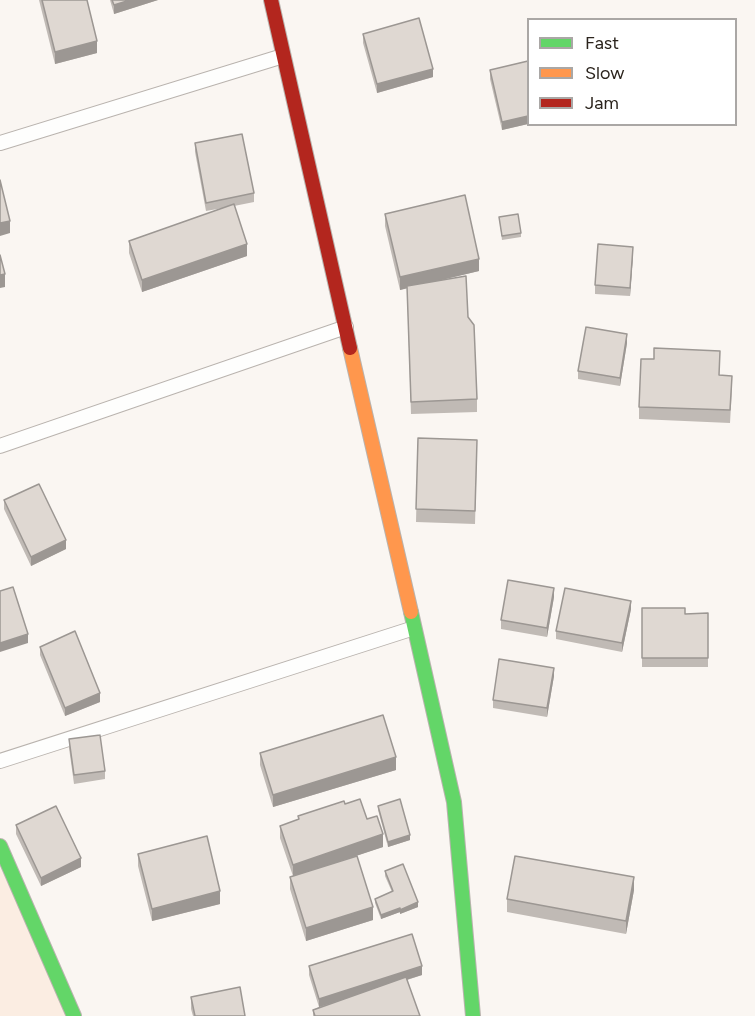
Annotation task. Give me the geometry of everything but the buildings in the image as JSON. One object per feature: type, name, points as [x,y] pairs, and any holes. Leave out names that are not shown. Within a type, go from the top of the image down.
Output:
[{"type":"street","points":[[271,0],[454,802],[473,1016]]},
{"type":"street","points":[[0,846],[74,1016]]},
{"type":"lane","points":[[0,143],[284,56]]},
{"type":"lane","points":[[0,446],[346,327]]},
{"type":"lane","points":[[0,761],[414,628]]},
{"type":"shaded area","points":[[0,867],[70,1016],[0,1016]]},
{"type":"traffic: fast","points":[[411,612],[454,802],[473,1016]]},
{"type":"traffic: fast","points":[[0,846],[74,1016]]},
{"type":"traffic: slow","points":[[350,348],[411,612]]},
{"type":"traffic: jam","points":[[271,0],[350,348]]}]
